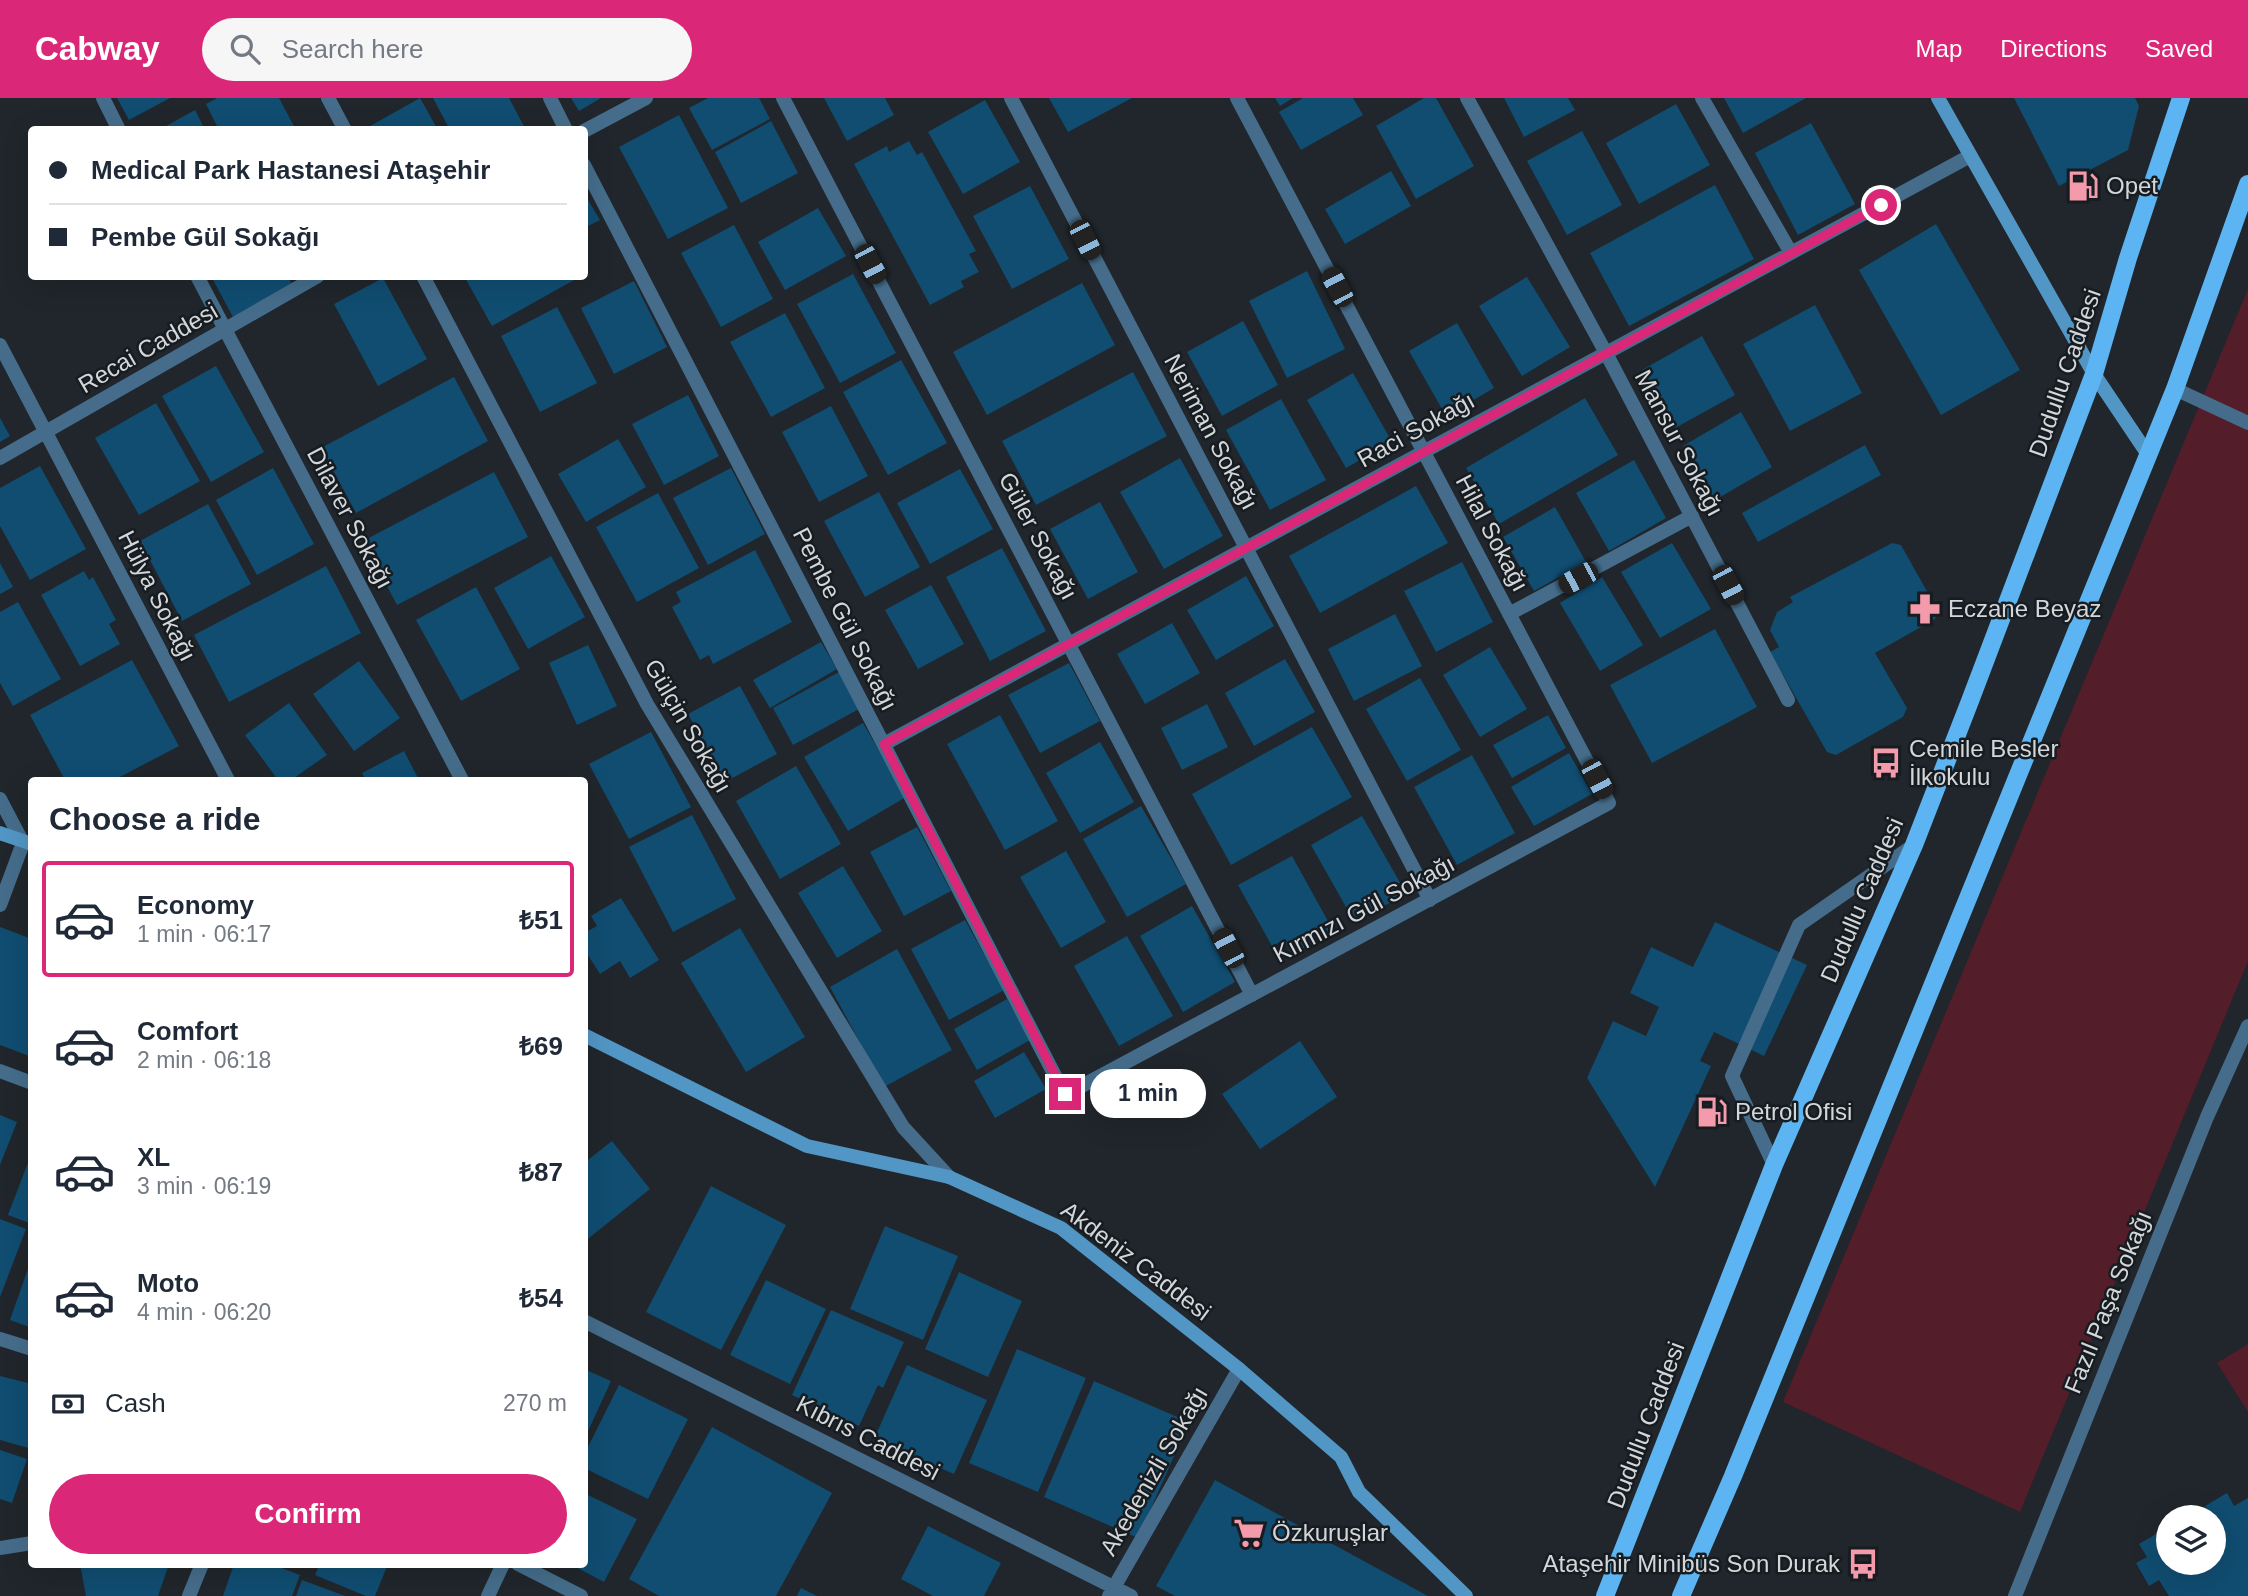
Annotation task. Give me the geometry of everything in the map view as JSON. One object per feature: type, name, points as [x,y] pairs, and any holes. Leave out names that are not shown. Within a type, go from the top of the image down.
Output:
[{"type":"main road","name":"Dudullu Caddesi","points":[[1607,1595],[1774,1166],[1914,845],[2094,374],[2128,258],[2181,98]]},
{"type":"main road","points":[[1681,1596],[1733,1476],[2175,389],[2248,184]]},
{"type":"street","points":[[103,98],[118,126]]},
{"type":"street","points":[[328,98],[343,126]]},
{"type":"street","points":[[550,98],[564,126]]},
{"type":"street","points":[[588,129],[646,98]]},
{"type":"street","name":"Güler Sokağı","points":[[783,98],[1252,995]]},
{"type":"street","name":"Neriman Sokağı","points":[[1011,98],[1430,900]]},
{"type":"street","name":"Hilal Sokağı","points":[[1237,98],[1609,803]]},
{"type":"street","name":"Mansur Sokağı","points":[[1467,98],[1606,353],[1788,700]]},
{"type":"street","points":[[1702,98],[1791,253]]},
{"type":"street","points":[[1938,98],[2094,374],[2147,453]]},
{"type":"street","name":"Raci Sokağı","points":[[884,744],[1970,156]]},
{"type":"street","name":"Pembe Gül Sokağı","points":[[588,173],[1065,1094]]},
{"type":"street","name":"Dilaver Sokağı","points":[[199,280],[460,777]]},
{"type":"street","name":"Recai Caddesi","points":[[0,458],[311,280]]},
{"type":"street","name":"Gülçin Sokağı","points":[[425,280],[646,704],[902,1127],[949,1177]]},
{"type":"street","name":"Hülya Sokağı","points":[[0,345],[226,777]]},
{"type":"street","points":[[2175,389],[2248,423]]},
{"type":"street","points":[[1510,614],[1692,516]]},
{"type":"street","points":[[0,799],[27,843]]},
{"type":"street","name":"Kırmızı Gül Sokağı","points":[[1065,1094],[1609,803]]},
{"type":"street","points":[[0,833],[27,843]]},
{"type":"street","points":[[0,905],[27,843]]},
{"type":"street","points":[[1774,1166],[1732,1076],[1799,925],[1914,845]]},
{"type":"street","name":"Fazıl Paşa Sokağı","points":[[2015,1596],[2207,1118],[2248,1026]]},
{"type":"street","name":"Akdeniz Caddesi","points":[[588,1036],[807,1146],[949,1177],[1062,1228],[1239,1369],[1341,1457],[1359,1492],[1466,1596]]},
{"type":"street","points":[[0,1071],[28,1082]]},
{"type":"street","name":"Kıbrıs Caddesi","points":[[588,1323],[1111,1591],[1131,1596]]},
{"type":"street","points":[[0,1339],[28,1348]]},
{"type":"street","name":"Akedenizli Sokağı","points":[[1111,1591],[1239,1369]]},
{"type":"street","points":[[0,1548],[28,1544]]},
{"type":"street","points":[[190,1596],[200,1568]]},
{"type":"street","points":[[488,1596],[501,1568]]},
{"type":"street","points":[[526,1568],[581,1596]]},
{"type":"shaded area","points":[[2248,289],[2248,961],[2020,1512],[1783,1402]]},
{"type":"shaded area","points":[[2248,1344],[2248,1412],[2217,1363]]},
{"type":"building","points":[[117,98],[170,98],[129,120]]},
{"type":"building","points":[[217,98],[279,98],[294,126],[217,126],[206,104]]},
{"type":"building","points":[[420,98],[436,126],[370,126]]},
{"type":"building","points":[[433,98],[509,98],[524,126],[448,126]]},
{"type":"building","points":[[571,98],[601,98],[579,111]]},
{"type":"building","points":[[708,98],[759,98],[770,119],[712,150],[689,108]]},
{"type":"building","points":[[824,98],[885,98],[894,115],[847,141]]},
{"type":"building","points":[[1049,98],[1132,98],[1068,132]]},
{"type":"building","points":[[1275,98],[1293,98],[1280,106]]},
{"type":"building","points":[[1303,98],[1353,98],[1363,115],[1301,150],[1279,112]]},
{"type":"building","points":[[1424,98],[1436,98],[1474,166],[1416,199],[1376,126]]},
{"type":"building","points":[[1504,98],[1568,98],[1575,110],[1524,137]]},
{"type":"building","points":[[1724,98],[1806,98],[1743,133]]},
{"type":"building","points":[[2014,98],[2135,98],[2139,106],[2128,150],[2059,186]]},
{"type":"building","points":[[985,100],[1020,162],[963,194],[928,132]]},
{"type":"building","points":[[1676,104],[1710,165],[1639,204],[1606,143]]},
{"type":"building","points":[[195,110],[203,126],[166,126]]},
{"type":"building","points":[[679,115],[728,208],[668,239],[619,147]]},
{"type":"building","points":[[771,121],[798,173],[741,203],[715,152]]},
{"type":"building","points":[[1811,123],[1855,204],[1798,235],[1755,153]]},
{"type":"building","points":[[1582,131],[1622,205],[1567,235],[1527,161]]},
{"type":"building","points":[[909,141],[917,155],[922,152],[976,251],[969,254],[979,272],[961,281],[964,287],[930,305],[854,164],[887,146],[889,152]]},
{"type":"building","points":[[1391,171],[1411,206],[1345,244],[1325,209]]},
{"type":"building","points":[[1715,185],[1754,259],[1629,326],[1590,253]]},
{"type":"building","points":[[1030,186],[1069,259],[1012,289],[973,216]]},
{"type":"building","points":[[588,200],[600,220],[588,226]]},
{"type":"building","points":[[818,208],[846,256],[785,290],[758,242]]},
{"type":"building","points":[[1936,224],[2020,370],[1941,415],[1859,270]]},
{"type":"building","points":[[734,225],[773,299],[721,327],[681,253]]},
{"type":"building","points":[[1307,271],[1345,349],[1287,378],[1249,301]]},
{"type":"building","points":[[853,274],[896,353],[840,383],[797,304]]},
{"type":"building","points":[[1527,277],[1570,347],[1522,376],[1479,306]]},
{"type":"building","points":[[213,280],[290,280],[292,284],[233,317]]},
{"type":"building","points":[[384,280],[427,359],[378,386],[334,304]]},
{"type":"building","points":[[466,280],[574,280],[492,326]]},
{"type":"building","points":[[634,281],[667,347],[614,374],[581,308]]},
{"type":"building","points":[[1082,283],[1115,345],[987,415],[953,352]]},
{"type":"building","points":[[1815,305],[1862,393],[1790,431],[1743,344]]},
{"type":"building","points":[[557,307],[597,383],[540,412],[501,336]]},
{"type":"building","points":[[785,313],[825,388],[771,417],[730,342]]},
{"type":"building","points":[[1243,321],[1278,385],[1222,416],[1187,352]]},
{"type":"building","points":[[1457,323],[1494,388],[1446,416],[1409,351]]},
{"type":"building","points":[[1702,336],[1735,395],[1675,428],[1642,370]]},
{"type":"building","points":[[901,360],[947,443],[888,475],[843,392]]},
{"type":"building","points":[[216,366],[264,452],[211,482],[162,396]]},
{"type":"building","points":[[1133,372],[1167,436],[1036,505],[1002,441]]},
{"type":"building","points":[[1353,373],[1392,442],[1346,468],[1307,400]]},
{"type":"building","points":[[454,377],[488,441],[356,513],[321,448]]},
{"type":"building","points":[[688,395],[719,456],[664,485],[632,424]]},
{"type":"building","points":[[1585,398],[1618,455],[1499,524],[1466,468]]},
{"type":"building","points":[[1281,399],[1326,480],[1270,510],[1226,430]]},
{"type":"building","points":[[156,403],[200,481],[139,515],[95,438]]},
{"type":"building","points":[[831,406],[868,476],[819,502],[782,432]]},
{"type":"building","points":[[1741,412],[1772,467],[1715,500],[1683,446]]},
{"type":"building","points":[[0,418],[10,436],[0,442]]},
{"type":"building","points":[[618,439],[646,487],[586,522],[558,474]]},
{"type":"building","points":[[1865,445],[1881,475],[1758,542],[1742,513]]},
{"type":"building","points":[[1180,458],[1223,536],[1164,569],[1120,492]]},
{"type":"building","points":[[1634,460],[1666,518],[1609,551],[1576,493]]},
{"type":"building","points":[[40,466],[86,549],[30,580],[0,526],[0,488]]},
{"type":"building","points":[[273,468],[314,544],[257,575],[216,500]]},
{"type":"building","points":[[731,468],[765,534],[708,565],[673,498]]},
{"type":"building","points":[[960,469],[993,529],[930,564],[897,503]]},
{"type":"building","points":[[494,472],[528,537],[397,605],[363,541]]},
{"type":"building","points":[[1416,486],[1448,543],[1320,613],[1289,556]]},
{"type":"building","points":[[879,492],[920,567],[865,597],[824,521]]},
{"type":"building","points":[[658,493],[699,568],[637,602],[596,527]]},
{"type":"building","points":[[1100,502],[1138,572],[1088,599],[1050,529]]},
{"type":"building","points":[[208,504],[251,584],[182,621],[140,541]]},
{"type":"building","points":[[1555,507],[1586,562],[1534,591],[1503,537]]},
{"type":"building","points":[[1672,543],[1711,609],[1660,638],[1621,572]]},
{"type":"building","points":[[1892,543],[1901,545],[1938,611],[1935,619],[1875,653],[1907,708],[1903,717],[1836,755],[1827,752],[1770,652],[1779,647],[1770,630],[1777,612],[1793,602],[1790,597]]},
{"type":"building","points":[[1002,548],[1046,631],[990,661],[946,577]]},
{"type":"building","points":[[755,550],[792,622],[713,664],[709,655],[700,660],[672,607],[681,602],[676,592]]},
{"type":"building","points":[[551,556],[585,617],[528,649],[494,588]]},
{"type":"building","points":[[1462,562],[1493,622],[1436,652],[1404,591]]},
{"type":"building","points":[[0,563],[13,587],[0,594]]},
{"type":"building","points":[[326,566],[361,633],[229,702],[194,635]]},
{"type":"building","points":[[84,571],[89,580],[93,577],[116,620],[109,624],[120,644],[80,666],[41,595]]},
{"type":"building","points":[[1246,576],[1274,626],[1216,660],[1187,610]]},
{"type":"building","points":[[1602,577],[1643,645],[1600,671],[1560,603]]},
{"type":"building","points":[[931,585],[964,644],[918,669],[885,610]]},
{"type":"building","points":[[476,587],[520,669],[461,701],[416,620]]},
{"type":"building","points":[[18,602],[61,679],[13,706],[0,683],[0,612]]},
{"type":"building","points":[[1395,614],[1422,666],[1354,701],[1328,649]]},
{"type":"building","points":[[1172,623],[1200,673],[1145,704],[1117,654]]},
{"type":"building","points":[[1715,629],[1757,707],[1652,763],[1610,685]]},
{"type":"building","points":[[821,642],[837,669],[770,708],[753,680]]},
{"type":"building","points":[[588,645],[617,706],[577,725],[549,663]]},
{"type":"building","points":[[1490,647],[1527,709],[1480,737],[1443,675]]},
{"type":"building","points":[[1285,659],[1315,712],[1254,746],[1225,693]]},
{"type":"building","points":[[132,660],[179,746],[120,777],[63,777],[30,715]]},
{"type":"building","points":[[359,661],[400,718],[354,751],[313,694]]},
{"type":"building","points":[[1069,663],[1100,721],[1040,753],[1008,695]]},
{"type":"building","points":[[839,672],[859,709],[793,745],[773,708]]},
{"type":"building","points":[[1420,678],[1461,750],[1407,781],[1366,709]]},
{"type":"building","points":[[740,686],[777,754],[725,782],[688,714]]},
{"type":"building","points":[[289,703],[327,755],[295,777],[276,777],[245,735]]},
{"type":"building","points":[[1207,704],[1228,747],[1182,770],[1161,728]]},
{"type":"building","points":[[1000,715],[1058,821],[1005,850],[947,744]]},
{"type":"building","points":[[1548,715],[1566,748],[1512,778],[1493,745]]},
{"type":"building","points":[[863,723],[906,797],[848,831],[804,757]]},
{"type":"building","points":[[1312,727],[1352,797],[1231,865],[1192,794]]},
{"type":"building","points":[[651,732],[691,807],[629,839],[589,764]]},
{"type":"building","points":[[1100,742],[1134,802],[1080,833],[1046,773]]},
{"type":"building","points":[[404,751],[417,777],[364,777],[362,773]]},
{"type":"building","points":[[1569,753],[1592,794],[1534,826],[1511,787]]},
{"type":"building","points":[[1472,755],[1515,833],[1457,865],[1414,787]]},
{"type":"building","points":[[796,766],[841,844],[780,879],[736,801]]},
{"type":"building","points":[[1141,806],[1186,884],[1127,917],[1083,839]]},
{"type":"building","points":[[692,815],[736,899],[673,932],[629,847]]},
{"type":"building","points":[[1362,816],[1406,893],[1355,923],[1311,845]]},
{"type":"building","points":[[917,827],[951,891],[904,916],[870,852]]},
{"type":"building","points":[[1066,851],[1106,922],[1061,948],[1020,877]]},
{"type":"building","points":[[1292,856],[1334,932],[1292,955],[1284,940],[1272,946],[1238,885]]},
{"type":"building","points":[[843,866],[882,931],[837,958],[798,893]]},
{"type":"building","points":[[621,898],[659,960],[630,978],[620,961],[600,974],[588,955],[588,931],[597,926],[591,916]]},
{"type":"building","points":[[1192,906],[1235,982],[1183,1012],[1140,936]]},
{"type":"building","points":[[965,920],[1004,990],[949,1020],[911,949]]},
{"type":"building","points":[[1715,922],[1807,965],[1764,1056],[1714,1032],[1700,1061],[1711,1066],[1655,1187],[1587,1078],[1613,1021],[1646,1036],[1659,1007],[1630,993],[1651,947],[1693,967]]},
{"type":"building","points":[[0,927],[28,938],[28,1056],[0,1045]]},
{"type":"building","points":[[740,928],[805,1037],[746,1072],[681,963]]},
{"type":"building","points":[[1127,936],[1173,1016],[1119,1046],[1074,966]]},
{"type":"building","points":[[897,949],[952,1050],[884,1087],[830,987]]},
{"type":"building","points":[[1007,999],[1030,1040],[977,1070],[954,1029]]},
{"type":"building","points":[[1300,1041],[1337,1097],[1260,1149],[1222,1094]]},
{"type":"building","points":[[1024,1052],[1046,1089],[995,1118],[974,1081]]},
{"type":"building","points":[[0,1115],[17,1122],[0,1165]]},
{"type":"building","points":[[612,1141],[650,1189],[588,1239],[588,1160]]},
{"type":"building","points":[[28,1162],[28,1222],[8,1215]]},
{"type":"building","points":[[711,1186],[786,1225],[721,1350],[646,1312]]},
{"type":"building","points":[[0,1219],[26,1229],[0,1297]]},
{"type":"building","points":[[885,1226],[958,1256],[923,1340],[850,1309]]},
{"type":"building","points":[[28,1269],[28,1327],[10,1320]]},
{"type":"building","points":[[959,1272],[1022,1301],[988,1377],[925,1349]]},
{"type":"building","points":[[766,1280],[826,1309],[790,1384],[730,1355]]},
{"type":"building","points":[[831,1310],[904,1342],[883,1388],[878,1385],[859,1426],[792,1395]]},
{"type":"building","points":[[1017,1349],[1086,1378],[1038,1492],[969,1463]]},
{"type":"building","points":[[907,1365],[987,1400],[954,1474],[874,1439]]},
{"type":"building","points":[[588,1371],[611,1381],[588,1431]]},
{"type":"building","points":[[0,1376],[28,1383],[28,1448],[0,1440]]},
{"type":"building","points":[[1094,1381],[1189,1422],[1138,1538],[1044,1497]]},
{"type":"building","points":[[619,1385],[688,1419],[648,1499],[588,1470],[588,1447]]},
{"type":"building","points":[[712,1427],[832,1493],[776,1596],[659,1596],[629,1579]]},
{"type":"building","points":[[0,1450],[27,1459],[12,1503],[0,1499]]},
{"type":"building","name":"Özkuruşlar","points":[[1215,1480],[1428,1596],[1175,1596],[1156,1586]]},
{"type":"building","points":[[2227,1493],[2234,1506],[2248,1498],[2248,1596],[2169,1596],[2159,1580],[2149,1586],[2136,1563],[2147,1557],[2139,1544],[2156,1534],[2156,1575],[2226,1575],[2226,1505],[2207,1505]]},
{"type":"building","points":[[588,1495],[637,1519],[604,1582],[578,1568],[588,1568]]},
{"type":"building","points":[[928,1526],[1001,1563],[984,1596],[933,1596],[901,1579]]},
{"type":"building","points":[[81,1568],[168,1568],[158,1596],[86,1596]]},
{"type":"building","points":[[233,1568],[282,1568],[300,1575],[292,1596],[223,1596]]},
{"type":"building","points":[[318,1568],[386,1568],[375,1596],[366,1596],[315,1575]]},
{"type":"building","points":[[302,1580],[345,1596],[296,1596]]},
{"type":"building","points":[[801,1588],[817,1596],[797,1596]]},
{"type":"place","name":"Opet","points":[[2083,186]]},
{"type":"place","name":"Eczane Beyaz","points":[[1925,609]]},
{"type":"place","name":"Cemile Besler İlkokulu","points":[[1886,763]]},
{"type":"place","name":"Petrol Ofisi","points":[[1712,1112]]},
{"type":"place","name":"Özkuruşlar","points":[[1249,1533]]},
{"type":"place","name":"Ataşehir Minibüs Son Durak","points":[[1863,1564]]},
{"type":"route","points":[[1065,1094],[884,744],[1881,205]]}]
